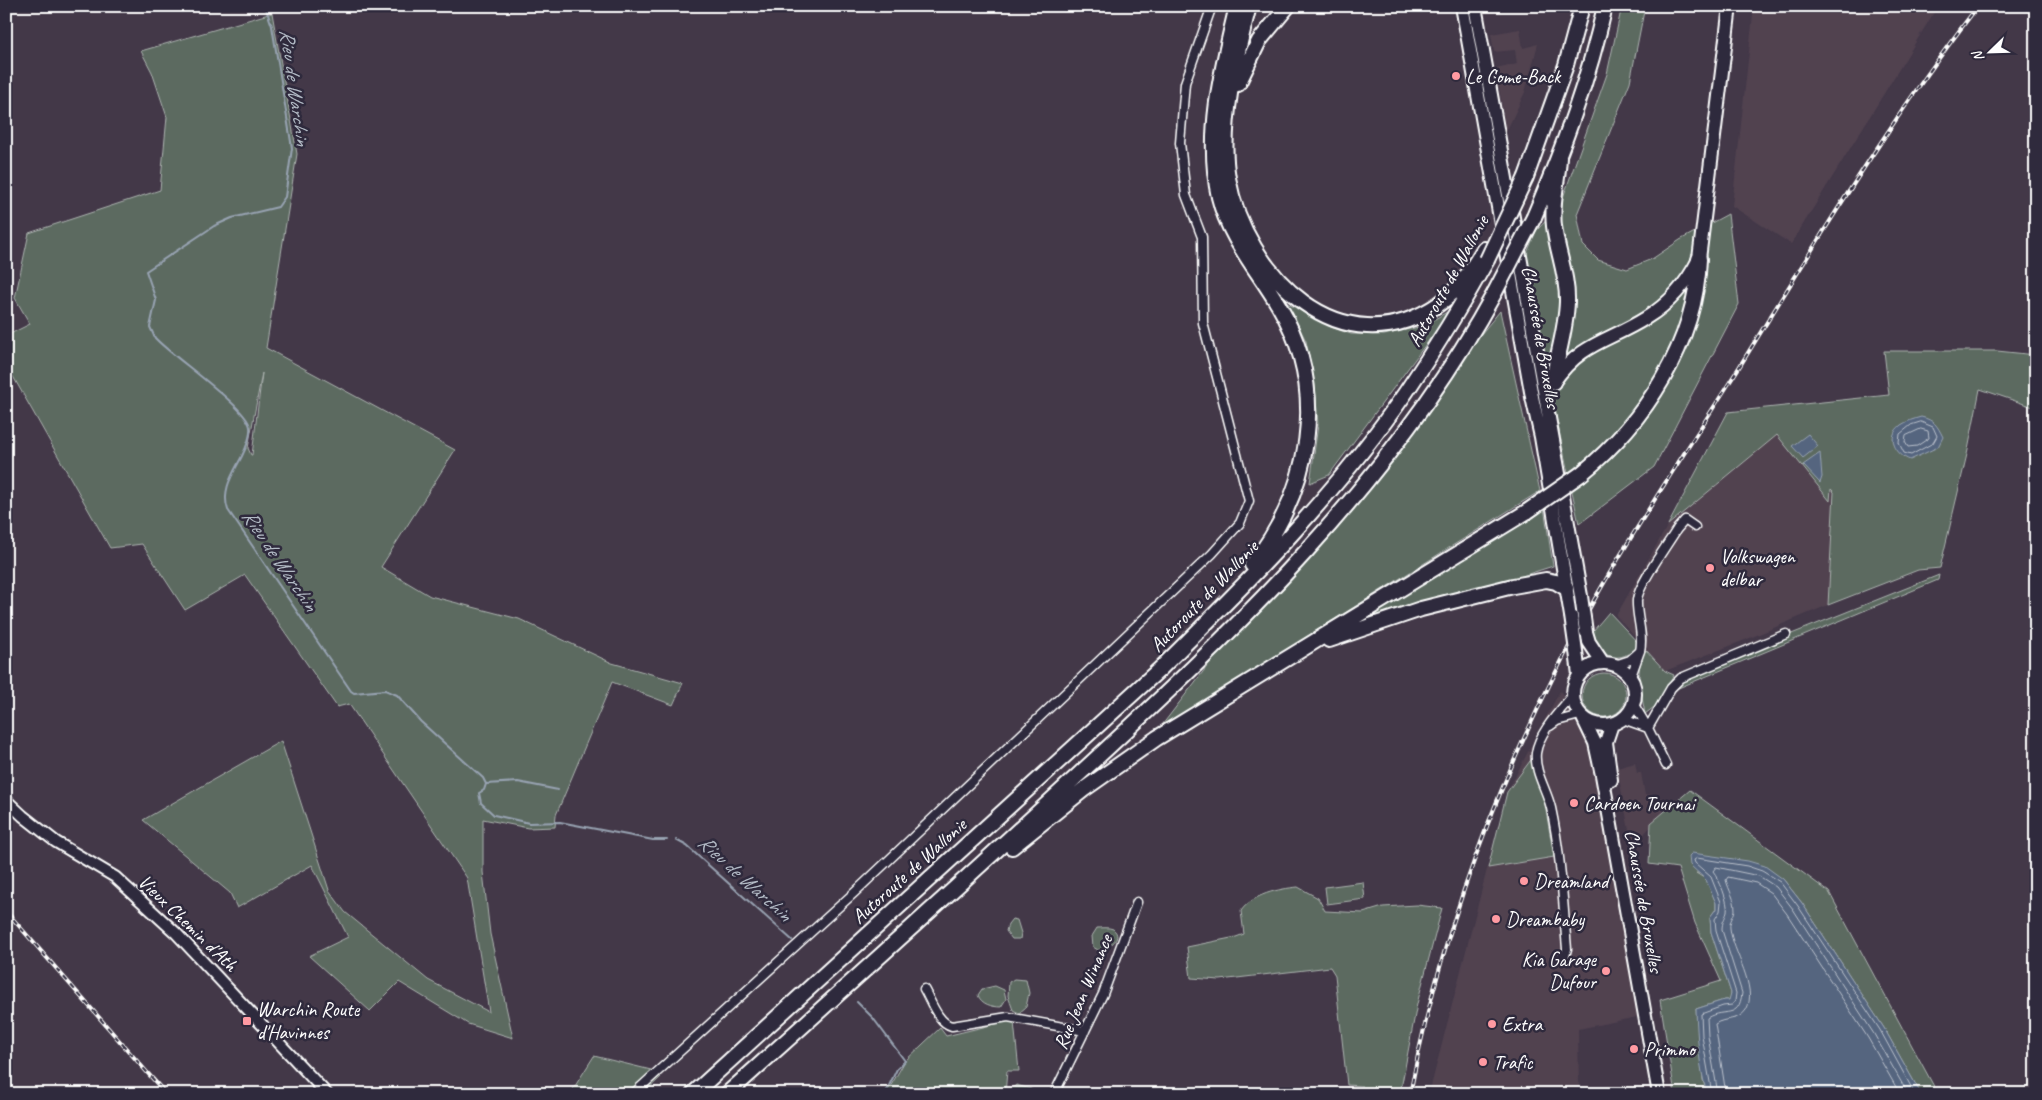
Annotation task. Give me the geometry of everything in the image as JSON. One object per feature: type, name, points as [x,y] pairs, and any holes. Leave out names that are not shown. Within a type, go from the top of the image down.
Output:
[{"type":"highway","points":[[1229,601],[1236,585],[1264,550],[1289,506],[1303,460],[1309,413],[1305,374],[1289,325],[1237,241],[1219,198],[1215,169],[1214,134],[1218,100],[1237,6]]},
{"type":"highway","points":[[1249,6],[1237,56],[1226,129],[1228,178],[1233,200],[1257,252],[1287,290],[1318,313],[1353,325],[1390,325],[1408,320],[1440,303],[1454,291],[1486,255]]},
{"type":"highway","points":[[1230,100],[1260,41],[1288,6]]},
{"type":"highway","name":"Autoroute de Wallonie","points":[[693,1094],[1146,682],[1229,601],[1290,536],[1369,442],[1439,342],[1486,255],[1492,235],[1504,223],[1526,177],[1566,65],[1582,6]]},
{"type":"highway","points":[[727,1094],[1177,685],[1308,551],[1349,504],[1424,407],[1460,353],[1496,292],[1534,217],[1559,157],[1589,69],[1605,6]]},
{"type":"highway","points":[[1553,382],[1565,329],[1567,301],[1566,278],[1554,228],[1552,211],[1558,177],[1559,157]]},
{"type":"highway","points":[[983,862],[1004,854],[1083,790],[1157,738],[1528,511],[1581,474],[1600,458],[1625,433],[1664,375],[1674,356],[1690,313],[1698,276],[1699,259]]},
{"type":"highway","points":[[1287,658],[1342,634],[1383,620],[1494,590],[1546,580],[1556,582],[1566,588]]},
{"type":"main road","name":"Chaussée de Bruxelles","points":[[1462,6],[1474,36],[1547,412],[1586,632],[1591,646],[1609,664]]},
{"type":"main road","name":"Chaussée de Bruxelles","points":[[1475,6],[1474,36],[1532,397],[1541,437],[1571,616],[1579,675]]},
{"type":"main road","points":[[1547,412],[1553,382],[1566,365],[1587,348],[1646,318],[1666,303],[1692,275],[1699,259],[1730,6]]},
{"type":"main road","points":[[1609,664],[1624,671],[1630,679],[1635,695],[1630,712],[1618,721],[1602,726],[1592,723],[1582,716],[1575,706],[1572,695],[1579,675],[1594,665],[1609,664]]},
{"type":"main road","name":"Chaussée de Bruxelles","points":[[1582,716],[1595,743],[1602,775],[1659,1094]]},
{"type":"main road","name":"Chaussée de Bruxelles","points":[[1618,721],[1606,742],[1610,780],[1666,1094]]},
{"type":"street","points":[[633,1094],[855,892],[1212,554],[1240,523],[1249,501],[1203,323],[1202,237],[1186,195],[1180,143],[1185,84],[1212,6]]},
{"type":"street","points":[[1630,679],[1642,642],[1637,613],[1638,594],[1677,529],[1685,520],[1695,527]]},
{"type":"street","points":[[1648,728],[1671,688],[1681,678],[1786,634]]},
{"type":"street","points":[[1609,664],[1630,660],[1640,651]]},
{"type":"street","points":[[1559,958],[1565,956],[1568,949],[1560,874],[1551,808],[1538,773],[1536,753],[1553,718],[1572,695]]},
{"type":"street","points":[[1633,703],[1666,765]]},
{"type":"street","points":[[1548,727],[1557,722],[1582,716]]},
{"type":"street","points":[[1618,721],[1648,728]]},
{"type":"street","name":"Vieux Chemin d'Ath","points":[[6,800],[56,842],[116,877],[215,973],[327,1094]]},
{"type":"street","name":"Rue Jean Winance","points":[[1054,1094],[1112,973],[1138,902]]},
{"type":"street","points":[[924,989],[939,1016],[947,1025],[952,1026],[1008,1017],[1085,1031]]},
{"type":"shaded area","points":[[1754,6],[1938,6],[1791,244],[1732,206]]},
{"type":"shaded area","points":[[1520,29],[1523,48],[1538,44],[1525,92],[1506,132],[1496,69],[1517,64],[1515,50],[1494,52],[1491,34]]},
{"type":"shaded area","points":[[1777,435],[1834,492],[1828,605],[1665,671],[1616,616],[1668,525]]},
{"type":"shaded area","points":[[1560,691],[1583,723],[1599,788],[1637,1017],[1578,1029],[1579,1091],[1609,1086],[1611,1094],[1429,1094],[1507,792]]},
{"type":"shaded area","points":[[1635,763],[1637,773],[1641,773],[1645,795],[1658,794],[1664,815],[1651,823],[1651,826],[1638,841],[1634,856],[1617,768]]},
{"type":"green space","points":[[1622,6],[1645,6],[1630,82],[1577,214],[1583,245],[1598,260],[1627,269],[1652,259],[1680,240],[1728,214],[1739,304],[1654,467],[1579,524],[1523,263],[1536,231],[1560,206],[1607,74]]},
{"type":"green space","points":[[272,13],[297,154],[266,348],[455,450],[381,567],[430,596],[519,619],[612,663],[683,683],[673,705],[612,682],[556,815],[555,827],[528,828],[483,819],[483,872],[490,934],[513,1038],[468,1024],[399,982],[370,1011],[309,956],[348,937],[312,865],[237,908],[230,893],[143,820],[281,741],[329,890],[345,912],[428,980],[489,1012],[467,878],[349,704],[337,707],[245,575],[185,610],[142,544],[110,548],[6,364],[6,336],[30,324],[15,298],[29,233],[160,190],[167,117],[152,72],[141,51]],"holes":[[[262,373],[252,455],[248,448]]]},
{"type":"green space","points":[[1287,303],[1328,326],[1351,334],[1384,335],[1423,326],[1452,309],[1329,475],[1310,483],[1318,425],[1315,386],[1306,341]]},
{"type":"green space","points":[[1500,311],[1540,491],[1159,729],[1209,664]]},
{"type":"green space","points":[[1884,351],[1997,351],[2036,355],[2036,408],[1980,389],[1968,450],[1940,568],[1918,570],[1828,605],[1834,492],[1831,489],[1830,501],[1777,435],[1668,525],[1728,412],[1889,395]]},
{"type":"green space","points":[[1544,507],[1553,566],[1367,626],[1350,620]]},
{"type":"green space","points":[[1939,575],[1938,580],[1676,689],[1679,679]]},
{"type":"green space","points":[[1609,612],[1639,644],[1625,656],[1613,657],[1608,655],[1603,652],[1596,641],[1593,631]]},
{"type":"green space","points":[[1646,650],[1665,671],[1674,675],[1658,704],[1645,714],[1639,672],[1642,657]]},
{"type":"green space","points":[[1604,673],[1616,677],[1622,683],[1626,695],[1622,707],[1616,713],[1604,717],[1592,713],[1586,707],[1582,695],[1586,683],[1592,677]]},
{"type":"green space","points":[[1536,753],[1554,857],[1488,868],[1507,792]]},
{"type":"green space","points":[[1690,790],[1829,892],[1938,1094],[1921,1094],[1884,1028],[1802,903],[1783,879],[1696,873],[1707,880],[1716,903],[1716,909],[1710,917],[1711,932],[1731,993],[1730,1000],[1724,1000],[1696,1009],[1703,1080],[1707,1094],[1675,1094],[1660,1000],[1721,981],[1695,923],[1678,868],[1649,864],[1651,823]]},
{"type":"green space","points":[[1363,882],[1365,899],[1327,904],[1325,887]]},
{"type":"green space","points":[[1298,887],[1318,898],[1325,911],[1363,913],[1383,907],[1417,905],[1442,908],[1417,1004],[1400,1094],[1363,1094],[1362,1086],[1347,1085],[1335,975],[1330,967],[1220,980],[1191,978],[1187,947],[1244,934],[1241,911],[1246,905],[1266,893]]},
{"type":"green space","points":[[1012,919],[1017,920],[1021,933],[1020,939],[1012,939],[1006,931]]},
{"type":"green space","points":[[1097,928],[1113,929],[1117,936],[1116,940],[1109,946],[1098,950],[1093,947],[1092,936]]},
{"type":"green space","points":[[1014,979],[1026,980],[1029,993],[1026,1007],[1019,1013],[1013,1010],[1008,996],[1009,982]]},
{"type":"green space","points":[[995,986],[1004,990],[1006,999],[1001,1007],[987,1004],[978,995],[982,989]]},
{"type":"green space","points":[[1008,1021],[1014,1022],[1019,1071],[1007,1071],[1005,1094],[886,1094],[905,1061],[940,1028],[946,1036]]},
{"type":"green space","points":[[594,1056],[651,1070],[661,1077],[643,1094],[570,1094]]},
{"type":"green space","points":[[1016,1085],[1031,1089],[1037,1094],[1009,1094],[1009,1091]]},
{"type":"water","points":[[1921,417],[1935,424],[1943,437],[1938,447],[1910,460],[1897,450],[1893,440],[1894,435],[1901,425]]},
{"type":"water","points":[[1808,434],[1818,446],[1803,458],[1792,446]]},
{"type":"water","points":[[1820,453],[1822,477],[1820,483],[1803,465]]},
{"type":"water","points":[[1692,853],[1748,861],[1765,866],[1783,879],[1802,903],[1884,1028],[1921,1094],[1707,1094],[1699,1052],[1696,1009],[1729,1000],[1731,993],[1711,932],[1710,917],[1716,909],[1716,903],[1706,880],[1690,865],[1689,856]]},
{"type":"waterway","name":"Rieu de Warchin","points":[[265,6],[272,26],[292,148],[285,197],[278,207],[232,218],[214,226],[146,271],[156,300],[150,327],[155,338],[236,407],[246,418],[250,427],[247,446],[227,489],[226,503],[228,510],[351,691],[354,693],[385,690],[397,695],[421,722],[483,778],[486,784],[484,790],[479,793],[481,803],[494,815],[529,823],[560,822],[653,840],[667,840]]},
{"type":"waterway","points":[[486,784],[518,782],[558,790]]},
{"type":"waterway","name":"Rieu de Warchin","points":[[676,840],[687,846],[792,940]]},
{"type":"waterway","name":"Rieu de Warchin","points":[[857,1002],[873,1018],[905,1061],[897,1069],[885,1094]]},
{"type":"railway","points":[[1410,1094],[1436,980],[1471,869],[1514,761],[1564,656],[1604,582],[1824,230],[1883,139],[1978,6]]},
{"type":"railway","points":[[6,911],[166,1094]]},
{"type":"place","name":"Le Come-Back","points":[[1456,76]]},
{"type":"place","name":"Volkswagen delbar","points":[[1710,568]]},
{"type":"place","name":"Cardoen Tournai","points":[[1574,803]]},
{"type":"place","name":"Dreamland","points":[[1524,881]]},
{"type":"place","name":"Dreambaby","points":[[1496,919]]},
{"type":"place","name":"Kia Garage Dufour","points":[[1606,971]]},
{"type":"place","name":"Warchin Route d'Havinnes","points":[[247,1021]]},
{"type":"place","name":"Extra","points":[[1492,1024]]},
{"type":"place","name":"Primmo","points":[[1634,1049]]},
{"type":"place","name":"Trafic","points":[[1483,1062]]}]
